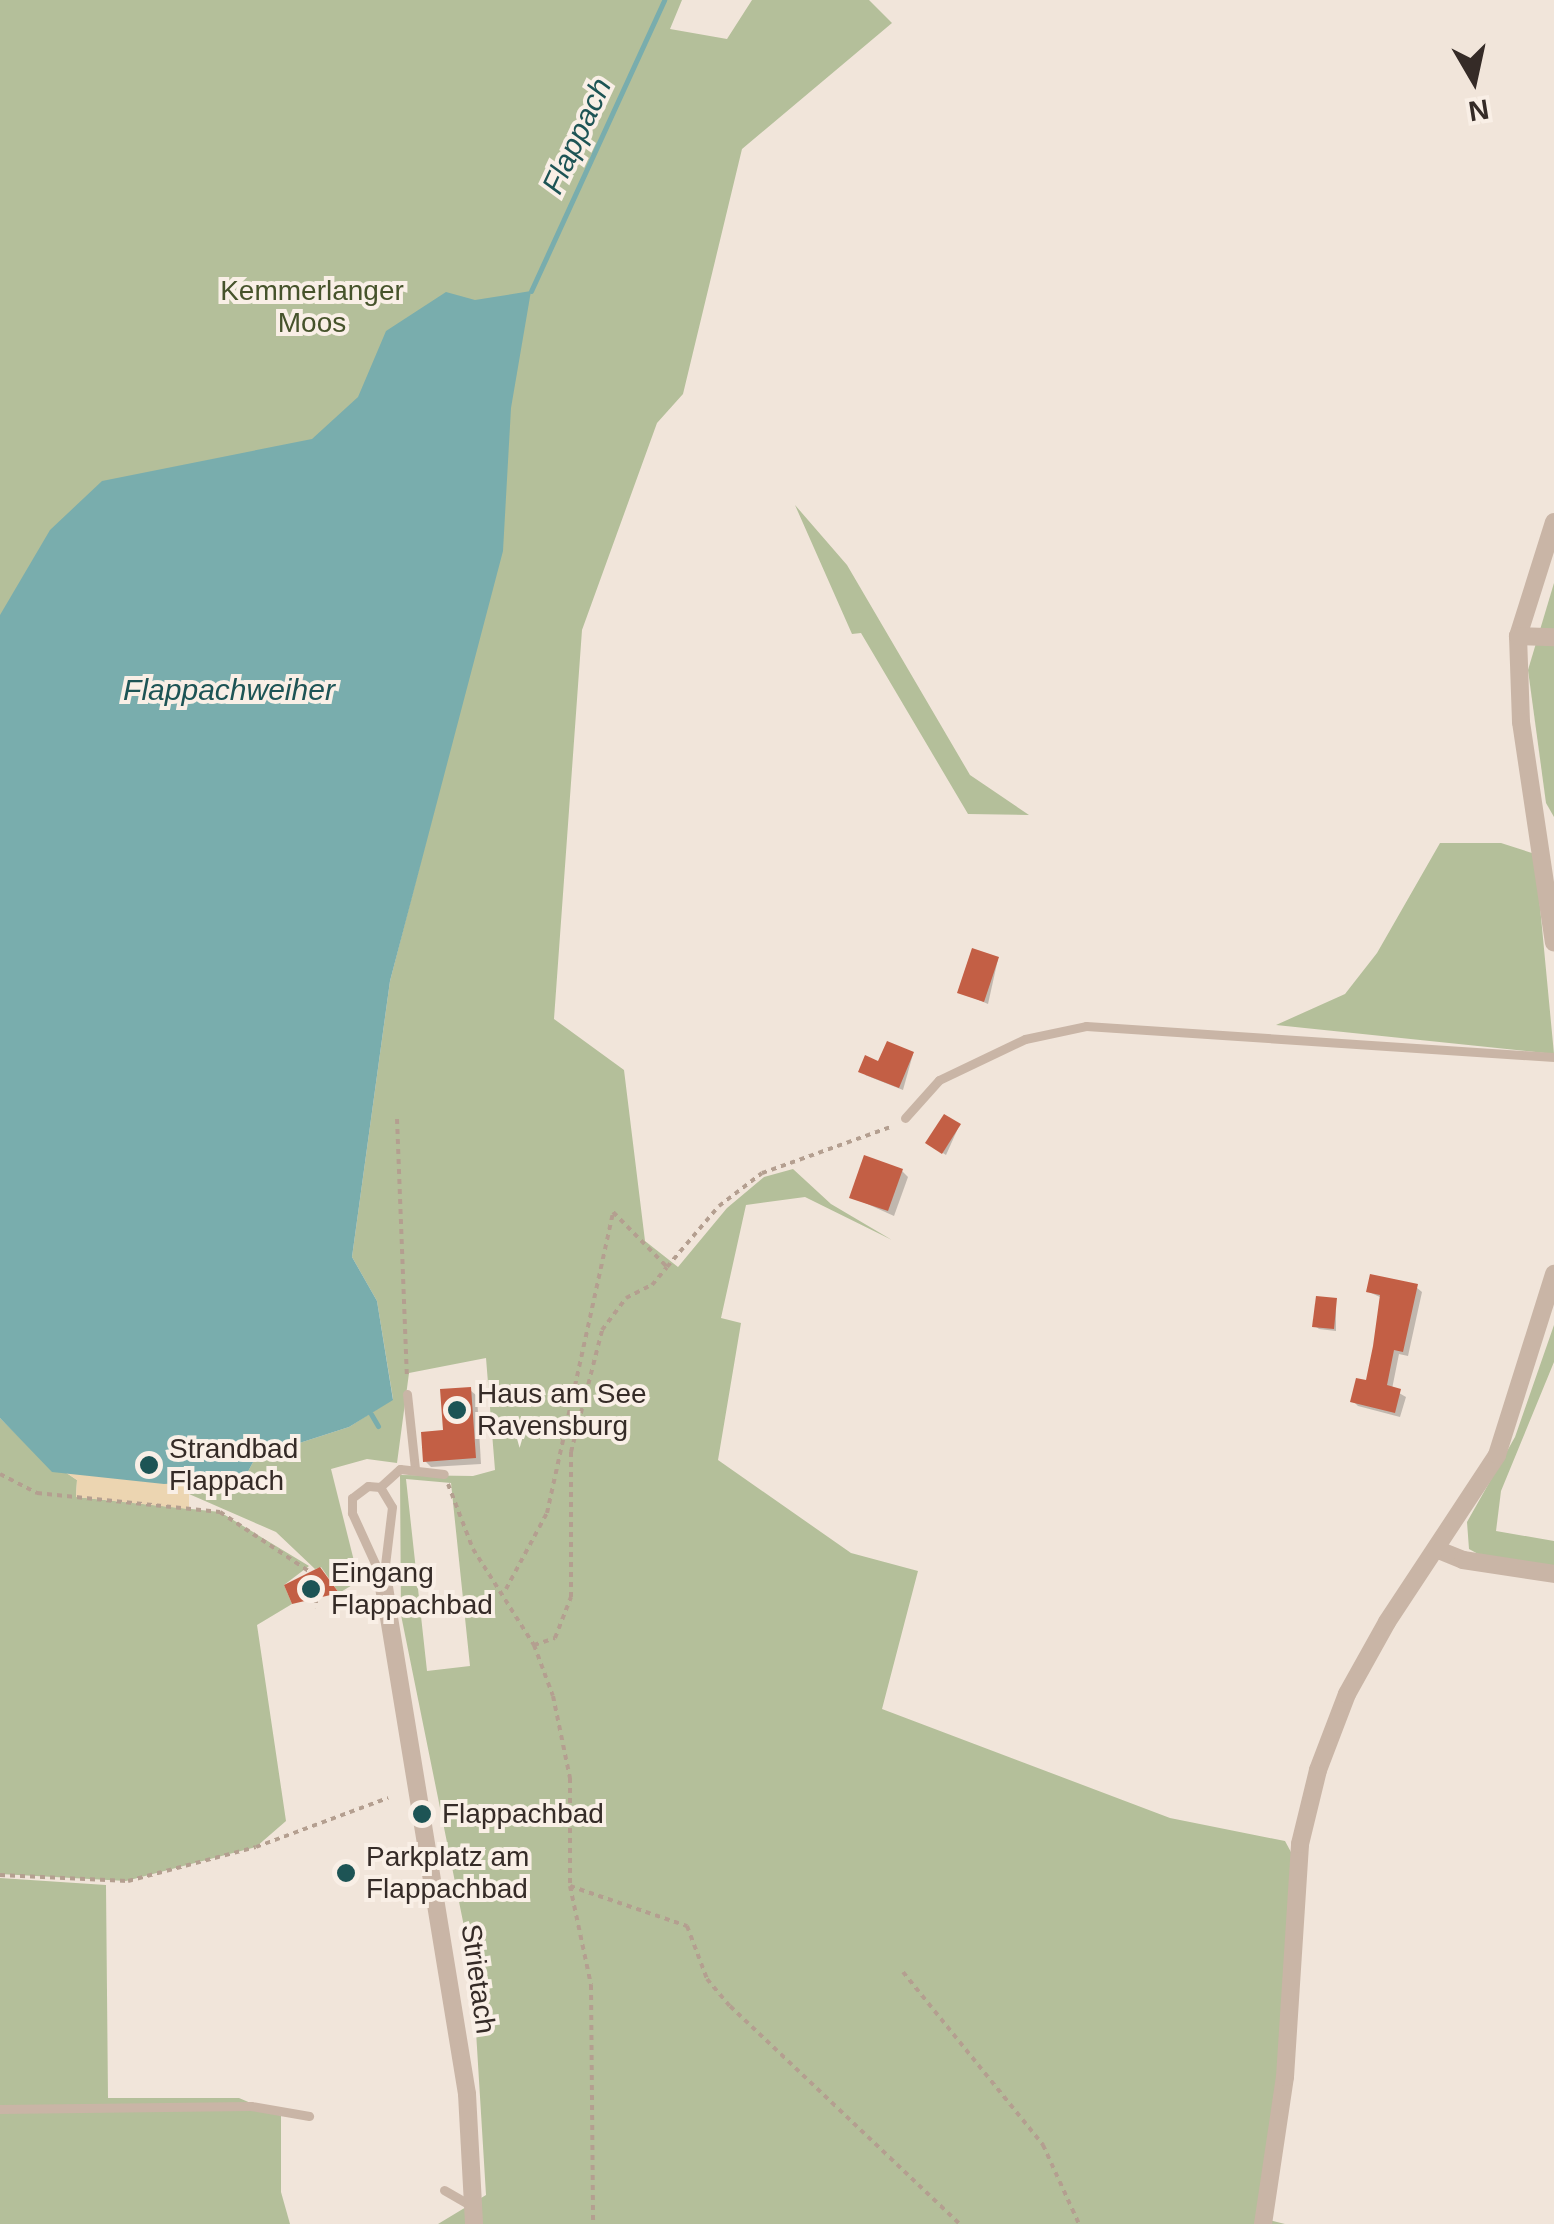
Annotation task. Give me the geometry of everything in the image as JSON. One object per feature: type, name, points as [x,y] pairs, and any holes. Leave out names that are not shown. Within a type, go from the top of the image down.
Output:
[{"type":"street","points":[[1554,522],[1518,636],[1521,722],[1554,944]]},
{"type":"street","points":[[1518,636],[1554,637]]},
{"type":"street","points":[[1263,2224],[1285,2078],[1300,1844],[1318,1770],[1347,1694],[1497,1455],[1554,1274]]},
{"type":"street","points":[[1436,1548],[1463,1560],[1554,1574]]},
{"type":"street","name":"Strietach","points":[[383,1581],[443,1926],[475,2216]]},
{"type":"lane","points":[[905,1118],[940,1080],[1026,1039],[1086,1026],[1554,1056]]},
{"type":"lane","points":[[407,1394],[416,1469]]},
{"type":"lane","points":[[380,1488],[400,1470],[444,1474]]},
{"type":"lane","name":"Strietach","points":[[380,1488],[392,1507],[383,1581],[352,1513],[358,1489],[380,1488]]},
{"type":"lane","points":[[0,2109],[251,2106],[309,2116]]},
{"type":"lane","points":[[444,2190],[475,2216]]},
{"type":"path","points":[[534,1645],[555,1638],[571,1597],[571,1452],[602,1330],[626,1298],[652,1284],[719,1206],[762,1173],[876,1137],[905,1118]]},
{"type":"path","points":[[397,1119],[407,1394]]},
{"type":"path","points":[[504,1591],[547,1514],[613,1212],[667,1267]]},
{"type":"path","points":[[0,1474],[37,1493],[220,1512],[310,1572]]},
{"type":"path","points":[[444,1474],[473,1548],[504,1591],[534,1645],[553,1696],[570,1778],[570,1886],[592,1984],[593,2224]]},
{"type":"path","points":[[316,1598],[318,1608]]},
{"type":"path","points":[[0,1875],[128,1881],[256,1847],[388,1798]]},
{"type":"path","points":[[570,1886],[687,1926],[707,1979],[749,2026],[960,2224]]},
{"type":"path","points":[[903,1972],[1043,2145],[1079,2224]]},
{"type":"green space","name":"Kemmerlanger Moos","points":[[0,0],[682,0],[670,29],[727,39],[752,0],[869,0],[892,23],[742,149],[683,394],[657,423],[582,630],[554,1019],[624,1070],[645,1241],[678,1267],[727,1208],[764,1177],[793,1169],[831,1204],[892,1240],[805,1197],[746,1205],[721,1318],[741,1323],[718,1460],[851,1553],[918,1571],[882,1709],[1170,1818],[1285,1841],[1292,1854],[1282,2065],[1261,2218],[1285,2224],[438,2224],[486,2195],[472,1966],[401,1615],[400,1475],[473,1476],[495,1470],[486,1358],[409,1373],[397,1463],[367,1459],[331,1469],[359,1581],[339,1593],[321,1567],[315,1569],[276,1532],[189,1494],[189,1482],[244,1479],[261,1447],[287,1447],[349,1427],[393,1399],[377,1301],[352,1257],[390,981],[441,783],[0,630]],"holes":[[[406,1479],[451,1483],[470,1666],[427,1671]]]},
{"type":"green space","points":[[795,505],[847,565],[970,775],[1029,815],[968,814],[861,633],[852,634]]},
{"type":"green space","points":[[1554,583],[1554,817],[1546,803],[1528,670]]},
{"type":"green space","points":[[1440,843],[1501,843],[1535,854],[1554,1054],[1276,1025],[1345,994],[1377,953]]},
{"type":"green space","points":[[1554,1325],[1554,1362],[1501,1491],[1496,1531],[1554,1541],[1554,1566],[1480,1555],[1469,1549],[1467,1522],[1515,1437]]},
{"type":"green space","points":[[0,1418],[32,1450],[77,1480],[76,1497],[220,1512],[309,1566],[284,1585],[292,1604],[257,1625],[286,1821],[256,1847],[126,1881],[0,1874]]},
{"type":"green space","points":[[0,1878],[106,1885],[108,2098],[239,2098],[281,2116],[281,2192],[290,2224],[0,2224]]},
{"type":"sand","name":"Strandbad Flappach","points":[[246,1447],[244,1479],[189,1482],[189,1509],[76,1497],[77,1480],[32,1450]]},
{"type":"water","name":"Flappachweiher","points":[[531,291],[511,408],[503,551],[390,981],[352,1257],[377,1301],[393,1400],[349,1427],[287,1447],[261,1447],[244,1479],[164,1484],[52,1472],[0,1418],[0,615],[50,530],[102,481],[312,439],[358,397],[386,331],[446,292],[475,300]]},
{"type":"building","points":[[972,948],[999,957],[984,1002],[957,993]]},
{"type":"building","points":[[887,1041],[914,1052],[899,1088],[858,1072],[865,1055],[878,1061]]},
{"type":"building","points":[[944,1114],[961,1124],[942,1154],[925,1143]]},
{"type":"building","points":[[864,1155],[903,1169],[888,1211],[849,1198]]},
{"type":"building","points":[[1370,1274],[1418,1284],[1403,1352],[1394,1350],[1387,1385],[1401,1389],[1395,1413],[1350,1402],[1356,1378],[1366,1380],[1373,1346],[1380,1295],[1366,1292]]},
{"type":"building","points":[[1316,1296],[1337,1298],[1334,1329],[1312,1327]]},
{"type":"building","name":"Haus am See Ravensburg","points":[[471,1387],[476,1458],[423,1462],[421,1432],[443,1430],[440,1389]]},
{"type":"building","name":"Eingang Flappachbad","points":[[320,1567],[339,1593],[292,1604],[284,1585]]},
{"type":"waterway","name":"Flappach","points":[[531,291],[664,0]]},
{"type":"waterway","name":"Flappach","points":[[371,1414],[378,1426]]},
{"type":"place","name":"Haus am See Ravensburg","points":[[457,1410]]},
{"type":"place","name":"Strandbad Flappach","points":[[149,1465]]},
{"type":"place","name":"Eingang Flappachbad","points":[[311,1589]]},
{"type":"place","name":"Flappachbad","points":[[422,1814]]},
{"type":"place","name":"Parkplatz am Flappachbad","points":[[346,1873]]}]
